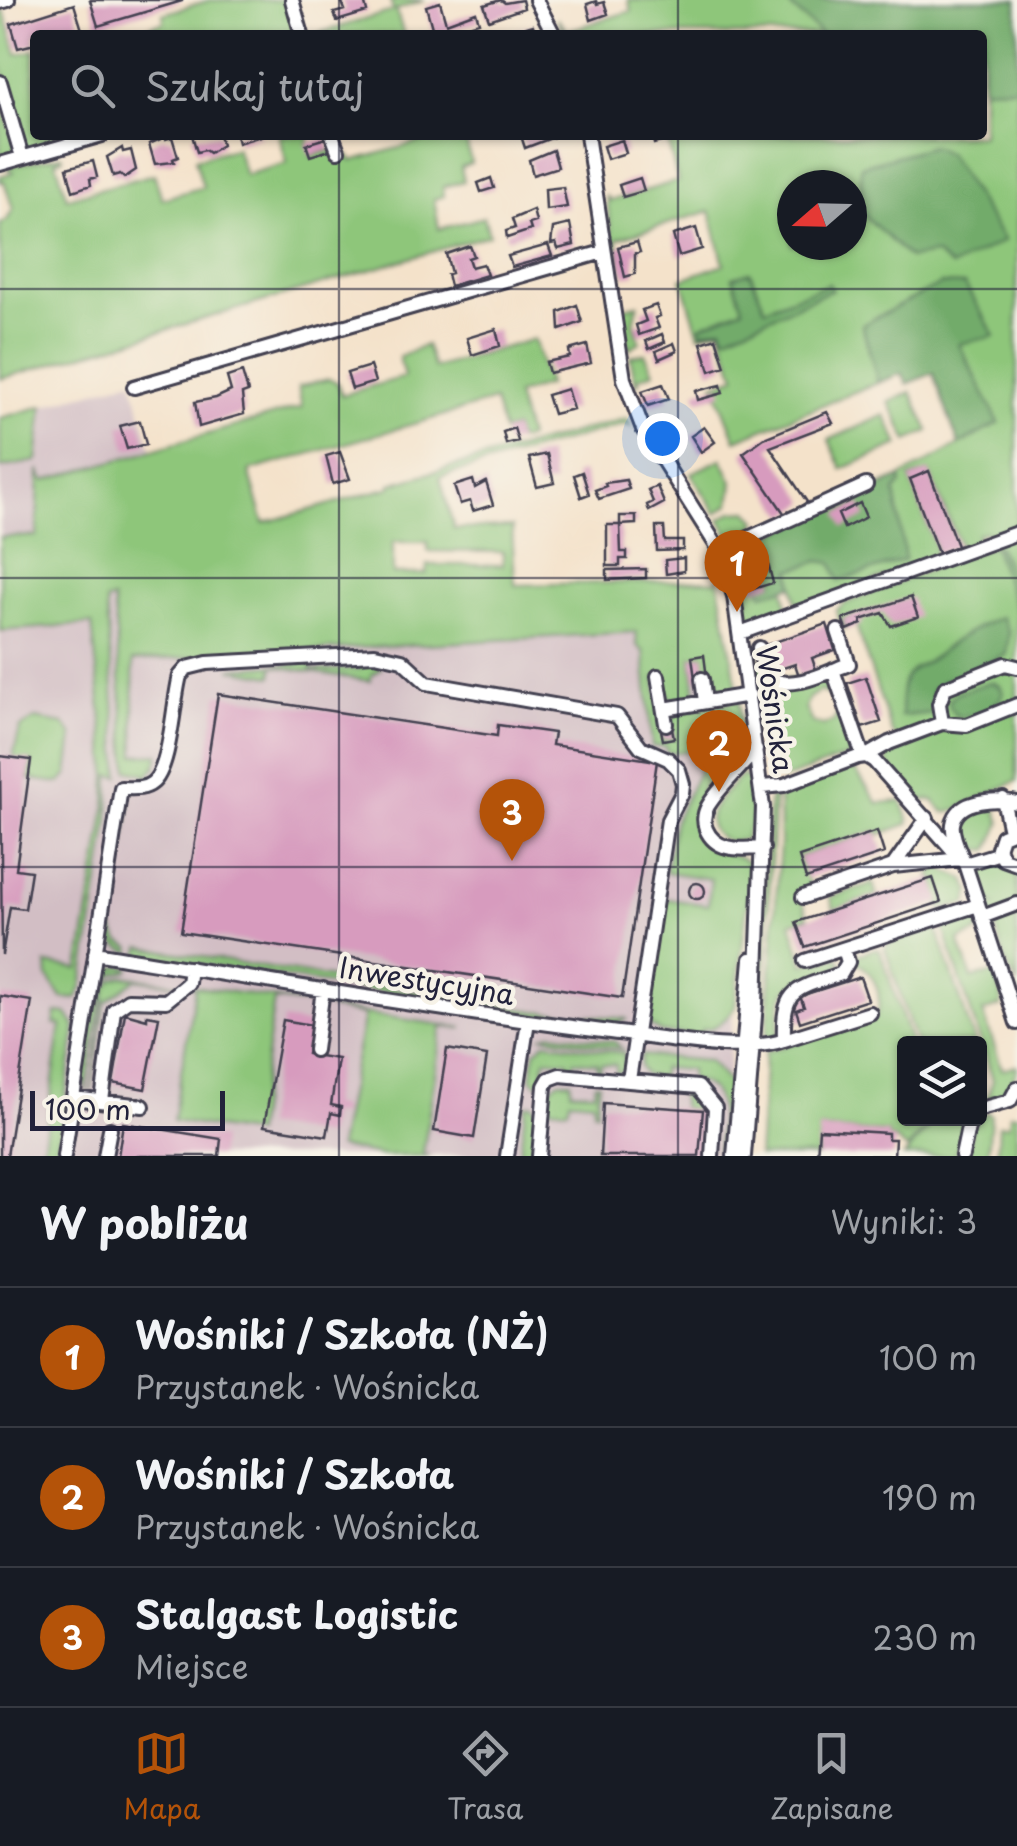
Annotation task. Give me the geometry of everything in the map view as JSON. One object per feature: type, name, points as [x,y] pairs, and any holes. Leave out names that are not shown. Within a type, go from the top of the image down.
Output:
[{"type":"street","points":[[0,2],[8,0]]},
{"type":"street","points":[[292,0],[301,30]]},
{"type":"street","points":[[536,0],[551,30]]},
{"type":"street","points":[[0,82],[22,158]]},
{"type":"street","points":[[0,164],[85,140]]},
{"type":"street","points":[[334,140],[338,151]]},
{"type":"street","name":"Wośnicka","points":[[588,140],[618,353],[635,412],[730,572],[740,634],[762,787],[763,848],[760,902],[745,992],[744,1156]]},
{"type":"street","points":[[134,387],[603,252]]},
{"type":"street","points":[[720,552],[866,485]]},
{"type":"street","points":[[740,634],[1017,533]]},
{"type":"street","points":[[758,648],[767,674],[773,679],[801,680],[849,664],[838,631]]},
{"type":"street","points":[[64,1156],[121,788],[145,787],[157,779],[180,676],[196,664],[388,655],[402,660],[427,683],[617,716],[641,747],[674,764],[683,784],[682,793],[668,820],[629,1080]]},
{"type":"street","points":[[942,722],[939,704],[946,688],[1005,664],[1017,667]]},
{"type":"street","points":[[832,670],[864,756],[874,761],[963,862]]},
{"type":"street","points":[[658,676],[665,716],[705,702],[749,696]]},
{"type":"street","points":[[702,680],[705,702]]},
{"type":"street","points":[[762,787],[784,785],[942,722],[967,726],[1017,705]]},
{"type":"street","points":[[756,750],[709,804],[704,820],[706,830],[718,844],[736,849],[763,848]]},
{"type":"street","points":[[1017,864],[1008,862],[1000,852],[999,841],[1013,830],[1010,801],[989,798],[954,818],[952,830],[963,862],[1010,980],[1017,1024]]},
{"type":"street","points":[[893,866],[927,818]]},
{"type":"street","points":[[803,896],[893,866],[963,862],[1000,852]]},
{"type":"street","points":[[805,961],[1017,904]]},
{"type":"street","points":[[784,1040],[784,1008],[789,995],[842,974],[848,962],[844,948]]},
{"type":"street","name":"Inwestycyjna","points":[[95,954],[528,1021],[746,1045],[768,1046],[870,1013]]},
{"type":"street","points":[[102,1101],[117,1006],[134,999],[156,1003],[166,1000],[188,983],[190,968]]},
{"type":"street","points":[[316,1050],[323,989]]},
{"type":"street","points":[[507,1156],[528,1021]]},
{"type":"street","name":"Wośnicka","points":[[734,1156],[746,1045]]},
{"type":"street","points":[[539,1156],[546,1082],[556,1076],[692,1084],[703,1091],[715,1114],[712,1156]]},
{"type":"street","points":[[987,1108],[1014,1104],[1017,1088]]},
{"type":"street","points":[[517,1091],[544,1097]]},
{"type":"street","points":[[73,1098],[143,1106]]},
{"type":"street","points":[[962,1156],[968,1126]]},
{"type":"street","points":[[105,1156],[110,1129]]},
{"type":"shaded area","points":[[132,380],[152,450],[43,482],[41,473],[37,536],[0,537],[0,468],[37,460],[43,406]]},
{"type":"shaded area","points":[[554,584],[580,597],[703,591],[741,740],[689,802],[694,861],[744,864],[722,1156],[0,1156],[0,631],[91,623],[90,600]]},
{"type":"green space","points":[[210,0],[287,0],[296,30],[137,30],[164,22],[163,14]]},
{"type":"green space","points":[[390,0],[425,0],[396,10],[402,30],[329,30],[393,11]]},
{"type":"green space","points":[[628,0],[1017,0],[1017,781],[944,812],[933,800],[920,800],[892,772],[888,751],[903,744],[892,733],[853,616],[843,619],[843,629],[836,611],[844,604],[992,545],[987,532],[977,534],[978,540],[961,548],[929,472],[910,478],[936,548],[932,560],[797,608],[793,586],[784,587],[788,612],[749,626],[736,551],[901,477],[982,432],[940,357],[736,440],[714,384],[736,376],[720,329],[699,335],[682,279],[724,264],[710,211],[617,239],[618,278],[606,195],[610,201],[678,181],[668,143],[677,140],[987,140],[987,30],[570,30],[631,11]]},
{"type":"green space","points":[[800,0],[1017,0],[1017,87],[987,88],[987,30],[817,30],[788,4]]},
{"type":"green space","points":[[4,11],[17,54],[30,51],[30,140],[62,142],[26,152],[0,60],[0,12]]},
{"type":"green space","points":[[0,97],[16,149],[13,155],[0,159]]},
{"type":"green space","points":[[280,140],[308,140],[311,156],[333,150],[336,157],[349,155],[352,161],[426,140],[466,140],[471,163],[461,167],[464,181],[443,187],[444,196],[434,199],[439,229],[484,217],[489,235],[0,379],[0,223],[7,220],[13,209],[4,181],[0,182],[0,176],[13,172],[6,167],[62,155],[56,161],[67,198],[154,174],[162,199],[203,187],[195,159],[236,148],[245,175],[287,163]]},
{"type":"green space","points":[[932,146],[948,154],[1004,241],[951,267],[935,254],[909,258],[867,218],[867,170],[861,170],[861,166]]},
{"type":"green space","points":[[552,256],[385,308],[384,306]]},
{"type":"green space","points":[[750,272],[765,308],[829,284],[832,290],[729,335],[725,336],[722,327],[702,332],[700,326],[743,308],[733,277]]},
{"type":"green space","points":[[941,284],[965,285],[995,336],[959,344],[999,423],[959,445],[933,373],[907,384],[902,373],[878,383],[862,325]]},
{"type":"green space","points":[[638,304],[634,324],[640,342],[629,349],[622,308]]},
{"type":"green space","points":[[534,339],[548,385],[516,395],[528,438],[518,441],[514,428],[503,432],[494,401],[249,471],[264,523],[627,418],[631,427],[625,424],[440,477],[454,529],[512,527],[515,585],[718,580],[718,576],[738,693],[711,695],[703,655],[692,657],[696,698],[673,703],[655,676],[663,740],[674,738],[671,722],[676,712],[739,700],[742,748],[712,784],[708,781],[700,790],[707,797],[699,818],[708,844],[744,859],[752,867],[735,1007],[712,1028],[702,1029],[701,1035],[662,1033],[643,1021],[662,898],[708,905],[711,879],[666,872],[674,822],[702,764],[700,750],[667,753],[666,746],[652,747],[644,652],[637,645],[636,632],[133,661],[135,755],[159,754],[156,766],[146,778],[146,774],[128,770],[113,600],[106,601],[120,776],[110,775],[109,820],[82,988],[76,999],[62,998],[48,977],[47,964],[79,969],[106,806],[107,767],[92,624],[0,631],[0,537],[37,536],[39,469],[44,481],[302,407],[298,387],[329,379],[337,382],[342,395],[404,377],[399,357],[426,345],[434,368]],"holes":[[[393,542],[428,542],[428,551],[503,552],[503,565],[427,565],[426,574],[393,574]]]},
{"type":"green space","points":[[645,353],[654,372],[638,378],[636,384],[630,356]]},
{"type":"green space","points":[[911,392],[929,431],[908,441],[889,402]]},
{"type":"green space","points":[[43,406],[37,461],[0,468],[0,418]]},
{"type":"green space","points":[[885,415],[899,445],[842,469],[829,440]]},
{"type":"green space","points":[[722,459],[733,482],[730,504],[716,513],[691,473]]},
{"type":"green space","points":[[901,477],[902,483],[895,491],[905,560],[839,581],[832,563],[819,561],[791,570],[793,586],[763,594],[759,587],[773,583],[765,552],[746,557],[747,562],[741,564],[737,550]]},
{"type":"green space","points":[[748,511],[757,520],[753,529],[731,539],[720,519],[733,512]]},
{"type":"green space","points":[[993,545],[998,546],[1017,587],[1017,612]]},
{"type":"green space","points":[[1001,617],[1009,633],[1006,655],[941,682],[933,689],[933,713],[901,716],[902,686],[909,673],[968,632]]},
{"type":"green space","points":[[751,638],[767,680],[830,676],[855,751],[782,780],[773,774]],"holes":[[[820,691],[836,698],[839,710],[834,721],[823,726],[812,722],[805,708],[809,698]]]},
{"type":"green space","points":[[362,659],[371,660],[381,669],[370,681],[274,666],[272,676],[230,669],[311,662],[312,670],[361,669]]},
{"type":"green space","points":[[991,682],[1000,686],[1003,693],[995,705],[978,715],[956,716],[949,701],[956,693]]},
{"type":"green space","points":[[35,719],[64,724],[73,736],[68,775],[60,783],[29,779],[31,761],[13,758],[20,728]]},
{"type":"green space","points":[[847,768],[856,771],[878,803],[902,801],[909,821],[878,835],[876,831],[799,857],[812,890],[800,893],[808,917],[791,923],[804,964],[838,957],[842,963],[788,989],[781,1002],[778,1037],[766,1042],[780,843],[779,791]]},
{"type":"green space","points":[[742,774],[751,781],[752,823],[747,838],[726,840],[711,828],[711,813]]},
{"type":"green space","points":[[775,792],[764,999],[760,998],[769,804]]},
{"type":"green space","points":[[131,799],[112,926],[119,941],[132,948],[131,953],[114,944],[107,926],[124,815]]},
{"type":"green space","points":[[987,803],[996,808],[1001,823],[989,850],[969,849],[959,832],[961,819]]},
{"type":"green space","points":[[994,861],[1017,871],[1017,985],[989,907],[995,905],[983,898],[977,880],[978,867]]},
{"type":"green space","points":[[940,868],[964,879],[971,891],[967,904],[941,910],[934,879],[930,879]]},
{"type":"green space","points":[[873,883],[877,896],[834,910],[830,897]]},
{"type":"green space","points":[[975,916],[980,927],[977,933],[959,940],[972,978],[995,973],[1002,997],[1001,1006],[983,1012],[1002,1069],[1016,1065],[1017,1069],[1007,1095],[992,1101],[987,1097],[993,1080],[987,1062],[987,1036],[979,1036],[945,925]]},
{"type":"green space","points":[[935,928],[973,1036],[914,1036],[885,948]]},
{"type":"green space","points":[[141,947],[535,1011],[628,1019],[609,1027],[139,955]]},
{"type":"green space","points":[[880,950],[909,1036],[897,1036],[897,1126],[928,1126],[907,1149],[895,1139],[888,1139],[888,1133],[820,1129],[817,1156],[758,1156],[765,1052],[876,1017],[876,985],[854,956]]},
{"type":"green space","points":[[120,966],[129,970],[113,974],[104,983],[86,1090],[82,1079],[98,982]]},
{"type":"green space","points":[[123,976],[178,984],[136,979],[105,1003],[91,1093],[106,988],[113,979]]},
{"type":"green space","points":[[193,986],[310,1004],[274,1000],[255,1134],[173,1121]]},
{"type":"green space","points":[[328,1008],[463,1028],[442,1027],[423,1154],[430,1156],[385,1156],[338,1147],[364,1015]]},
{"type":"green space","points":[[56,1013],[67,1014],[75,1025],[75,1036],[56,1156],[42,1156],[61,1025],[54,1024]]},
{"type":"green space","points":[[552,1033],[615,1042],[622,1049],[544,1036]]},
{"type":"green space","points":[[545,1042],[624,1053],[624,1069],[616,1074],[616,1065],[601,1064],[597,1073],[597,1063],[574,1061],[573,1071],[568,1071],[568,1061],[545,1059],[543,1078],[537,1084],[531,1078],[535,1051]]},
{"type":"green space","points":[[641,1055],[709,1061],[728,1082],[725,1156],[717,1156],[720,1120],[717,1098],[711,1089],[690,1080],[690,1070],[662,1068],[660,1077],[645,1075],[640,1067]]},
{"type":"green space","points":[[559,1081],[571,1081],[571,1091],[594,1092],[595,1083],[599,1083],[596,1112],[593,1101],[570,1099],[568,1109],[548,1107],[551,1088]]},
{"type":"green space","points":[[680,1090],[700,1098],[705,1106],[707,1156],[699,1156],[703,1111],[682,1108]]},
{"type":"green space","points":[[533,1104],[537,1111],[534,1156],[519,1156],[526,1105]]},
{"type":"green space","points":[[987,1112],[991,1115],[988,1156],[968,1156],[972,1126],[987,1126]]},
{"type":"green space","points":[[1010,1114],[1017,1114],[1017,1156],[997,1156],[999,1125],[1009,1125]]},
{"type":"green space","points":[[931,1126],[963,1126],[956,1156],[904,1156]]},
{"type":"building","points":[[90,0],[182,0],[182,1],[98,26]]},
{"type":"building","points":[[341,0],[364,0],[367,12],[337,21],[334,13],[345,10]]},
{"type":"building","points":[[522,0],[524,8],[489,20],[484,5]]},
{"type":"building","points":[[440,2],[446,23],[476,12],[479,22],[451,30],[433,30],[426,6]]},
{"type":"building","points":[[604,2],[608,14],[591,20],[587,4]]},
{"type":"building","points":[[74,4],[82,30],[30,30],[30,45],[18,48],[11,24]]},
{"type":"building","points":[[173,140],[178,157],[174,162],[155,164],[149,144]]},
{"type":"building","points":[[193,140],[220,140],[222,145],[209,153],[197,152]]},
{"type":"building","points":[[327,140],[330,150],[310,156],[306,144]]},
{"type":"building","points":[[522,140],[546,140],[525,148]]},
{"type":"building","points":[[622,140],[626,153],[607,159],[603,146]]},
{"type":"building","points":[[122,148],[123,152],[131,150],[136,170],[124,178],[120,174],[113,176],[107,157]]},
{"type":"building","points":[[553,150],[558,167],[533,175],[529,160]]},
{"type":"building","points":[[93,161],[97,177],[90,179],[91,185],[73,191],[67,168]]},
{"type":"building","points":[[491,178],[494,188],[481,192],[478,183]]},
{"type":"building","points":[[640,178],[644,191],[623,197],[619,185]]},
{"type":"building","points":[[563,187],[567,207],[546,210],[545,189]]},
{"type":"building","points":[[533,210],[536,222],[529,224],[531,230],[507,238],[506,231],[515,228],[512,219]]},
{"type":"building","points":[[570,224],[574,245],[558,249],[556,243],[551,244],[553,228]]},
{"type":"building","points":[[696,228],[702,249],[679,256],[673,235]]},
{"type":"building","points":[[637,242],[640,252],[635,253],[635,274],[625,277],[618,247]]},
{"type":"building","points":[[548,245],[552,256],[512,267],[508,256]]},
{"type":"building","points":[[470,246],[474,256],[468,258],[471,267],[483,264],[487,275],[450,286],[446,254]]},
{"type":"building","points":[[577,305],[582,322],[560,330],[559,312]]},
{"type":"building","points":[[656,305],[659,328],[639,335],[636,325],[646,321],[642,310]]},
{"type":"building","points":[[496,329],[500,346],[472,355],[467,338]]},
{"type":"building","points":[[662,334],[665,342],[649,349],[646,341]]},
{"type":"building","points":[[716,338],[725,366],[710,371],[701,343]]},
{"type":"building","points":[[674,343],[677,351],[659,359],[656,351]]},
{"type":"building","points":[[587,345],[591,363],[549,373],[546,362],[570,357],[569,350]]},
{"type":"building","points":[[370,366],[375,382],[352,389],[347,373]]},
{"type":"building","points":[[242,372],[248,392],[242,394],[244,414],[199,427],[195,402],[231,391],[227,377]]},
{"type":"building","points":[[663,384],[669,399],[648,406],[642,391]]},
{"type":"building","points":[[721,385],[723,393],[698,400],[696,391]]},
{"type":"building","points":[[567,389],[573,409],[553,414],[547,395]]},
{"type":"building","points":[[827,412],[833,423],[770,447],[807,502],[786,516],[743,453],[764,438]]},
{"type":"building","points":[[140,421],[146,444],[127,449],[120,426]]},
{"type":"building","points":[[704,427],[715,442],[701,452],[691,436]]},
{"type":"building","points":[[514,428],[518,441],[506,444],[503,432]]},
{"type":"building","points":[[340,452],[350,479],[333,484],[326,456]]},
{"type":"building","points":[[547,454],[554,483],[537,487],[529,458]]},
{"type":"building","points":[[929,471],[957,546],[938,553],[910,479]]},
{"type":"building","points":[[582,472],[589,494],[581,497],[574,475]]},
{"type":"building","points":[[473,480],[475,488],[486,482],[493,505],[473,511],[470,501],[460,504],[454,486]]},
{"type":"building","points":[[626,480],[629,489],[599,499],[595,490],[606,486],[605,483]]},
{"type":"building","points":[[657,486],[664,503],[649,511],[647,505],[653,502],[648,490]]},
{"type":"building","points":[[860,503],[866,517],[844,528],[838,514]]},
{"type":"building","points":[[620,516],[636,516],[636,524],[620,525]]},
{"type":"building","points":[[607,525],[620,525],[621,552],[627,552],[627,559],[620,559],[620,566],[607,566]]},
{"type":"building","points":[[656,527],[664,527],[665,541],[683,541],[683,550],[657,551]]},
{"type":"building","points":[[765,552],[773,583],[753,589],[745,570],[749,569],[745,557]]},
{"type":"building","points":[[684,558],[684,571],[666,574],[665,560]]},
{"type":"building","points":[[646,569],[646,578],[607,580],[607,570]]},
{"type":"building","points":[[911,597],[918,617],[891,626],[883,613],[861,620],[862,624],[847,630],[843,619]]},
{"type":"building","points":[[827,624],[835,650],[812,658],[816,670],[799,676],[795,664],[771,672],[763,646]]},
{"type":"building","points":[[704,655],[707,678],[695,679],[692,657]]},
{"type":"building","points":[[866,677],[881,722],[862,728],[847,683]]},
{"type":"building","points":[[218,694],[497,736],[498,725],[554,733],[552,745],[657,761],[622,998],[181,932]]},
{"type":"building","points":[[672,728],[674,738],[663,740],[661,730]]},
{"type":"building","points":[[0,756],[31,760],[16,869],[31,871],[25,909],[10,907],[2,955]]},
{"type":"building","points":[[877,831],[884,853],[806,879],[799,857]]},
{"type":"building","points":[[933,878],[941,902],[805,947],[796,922]]},
{"type":"building","points":[[697,883],[705,891],[697,899],[689,891]]},
{"type":"building","points":[[860,977],[868,1000],[800,1022],[796,1010],[804,1007],[800,996]]},
{"type":"building","points":[[0,996],[32,1001],[7,1156],[0,1156]]},
{"type":"building","points":[[125,1013],[147,1019],[147,1015],[159,1017],[145,1089],[113,1083]]},
{"type":"building","points":[[283,1020],[312,1025],[307,1054],[338,1059],[331,1105],[341,1107],[340,1115],[331,1113],[327,1136],[264,1126]]},
{"type":"building","points":[[447,1049],[487,1056],[474,1138],[434,1131]]},
{"type":"building","points":[[603,1103],[703,1110],[699,1156],[600,1156]]},
{"type":"building","points":[[123,1123],[221,1139],[219,1156],[118,1156]]},
{"type":"building","points":[[819,1129],[888,1133],[888,1139],[895,1139],[894,1156],[817,1156]]},
{"type":"place","name":"Wośniki / Szkoła (NŻ)","points":[[737,612]]},
{"type":"place","name":"Wośniki / Szkoła","points":[[719,792]]},
{"type":"place","name":"Stalgast Logistic","points":[[512,861]]}]
